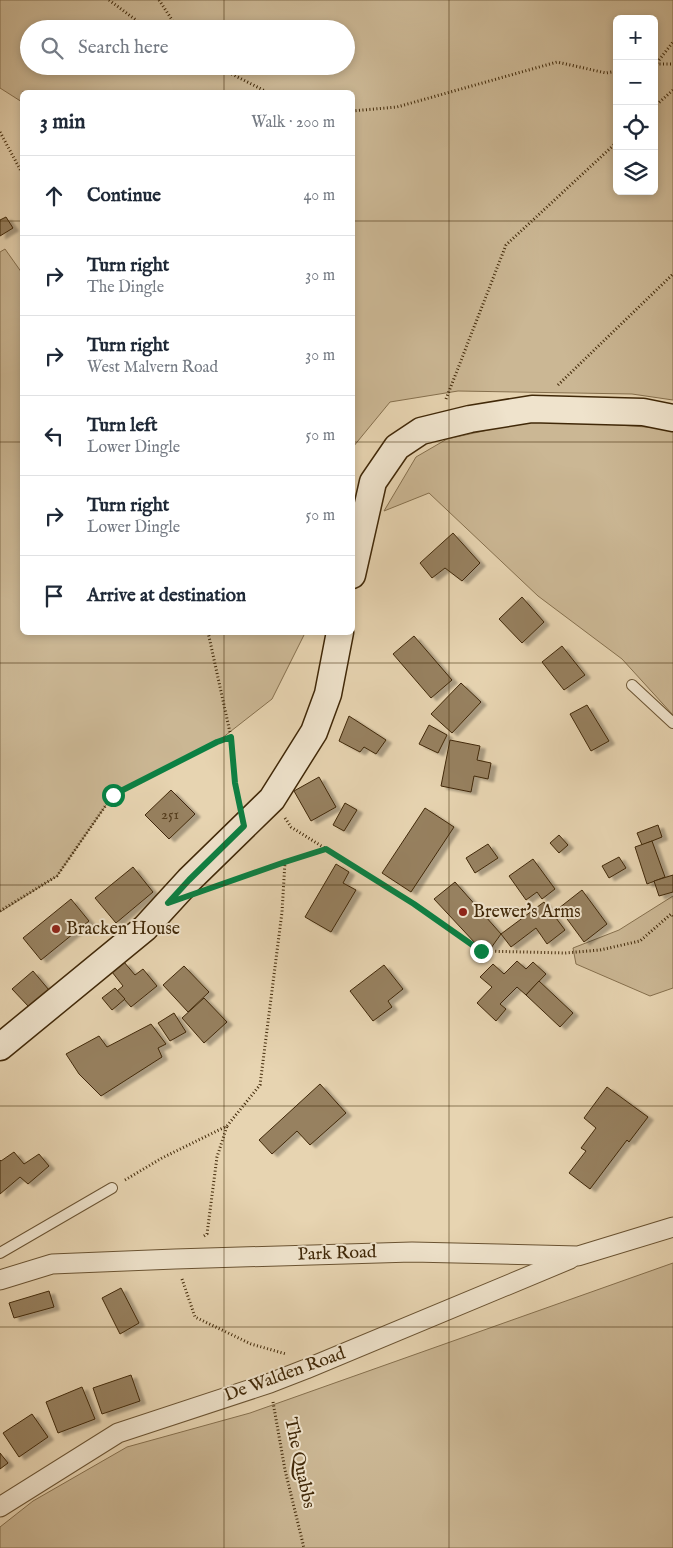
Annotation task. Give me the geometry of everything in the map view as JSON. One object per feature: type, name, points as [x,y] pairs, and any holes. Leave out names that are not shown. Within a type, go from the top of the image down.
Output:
[{"type":"main road","points":[[355,562],[373,482],[397,447],[421,431],[470,419],[532,409],[643,412],[673,418]]},
{"type":"main road","points":[[0,1047],[144,928],[189,880],[272,799],[314,732],[328,694],[339,635]]},
{"type":"street","name":"Park Road","points":[[0,1280],[52,1264],[412,1252],[578,1256],[673,1227]]},
{"type":"street","name":"De Walden Road","points":[[0,1507],[118,1433],[316,1366],[578,1256]]},
{"type":"lane","points":[[632,685],[673,722]]},
{"type":"lane","points":[[0,1253],[112,1188]]},
{"type":"path","points":[[109,0],[136,20]]},
{"type":"path","points":[[159,0],[172,20]]},
{"type":"path","points":[[658,60],[673,42]]},
{"type":"path","points":[[355,111],[397,107],[557,62],[606,73],[613,72]]},
{"type":"path","points":[[658,64],[673,64]]},
{"type":"path","points":[[234,75],[263,90]]},
{"type":"path","points":[[656,105],[673,90]]},
{"type":"path","points":[[0,132],[20,169]]},
{"type":"path","points":[[436,427],[506,245],[613,146]]},
{"type":"path","points":[[532,409],[673,274]]},
{"type":"path","points":[[209,635],[231,737],[235,783],[244,826]]},
{"type":"path","points":[[0,911],[57,876],[113,795],[217,742],[231,737]]},
{"type":"path","points":[[284,816],[291,827],[414,904],[481,951],[565,953],[600,950],[640,941],[671,914],[673,916]]},
{"type":"path","points":[[222,884],[326,849]]},
{"type":"path","points":[[112,1188],[162,1158],[227,1126],[260,1085],[282,912],[285,862]]},
{"type":"path","name":"The Quabbs","points":[[270,1383],[285,1470],[304,1548]]},
{"type":"shaded area","points":[[0,0],[673,0],[673,400],[632,394],[458,391],[390,402],[355,445],[355,90],[20,90],[20,101],[0,88]]},
{"type":"shaded area","points":[[5,249],[20,270],[20,635],[304,635],[272,699],[217,742],[113,795],[57,876],[0,912],[0,252]]},
{"type":"shaded area","points":[[538,419],[673,429],[673,715],[622,659],[538,596],[429,493],[384,511],[416,457],[447,439]]},
{"type":"shaded area","points":[[673,896],[673,988],[650,996],[576,964],[573,948],[619,930]]},
{"type":"shaded area","points":[[673,1263],[673,1548],[0,1548],[0,1527],[33,1501],[127,1447],[250,1413]]},
{"type":"building","points":[[6,217],[13,228],[0,236],[0,220]]},
{"type":"building","points":[[453,533],[480,563],[462,581],[445,568],[432,578],[420,563]]},
{"type":"building","points":[[522,597],[544,622],[522,643],[499,619]]},
{"type":"building","points":[[414,636],[452,680],[431,698],[393,654]]},
{"type":"building","points":[[562,646],[585,675],[564,690],[542,662]]},
{"type":"building","points":[[461,683],[481,702],[452,733],[431,714]]},
{"type":"building","points":[[587,705],[609,741],[591,751],[570,714]]},
{"type":"building","points":[[349,716],[386,740],[376,754],[364,747],[360,752],[339,741]]},
{"type":"building","points":[[429,725],[447,735],[438,753],[419,744]]},
{"type":"building","points":[[450,740],[480,746],[477,760],[491,763],[488,779],[474,776],[471,792],[441,786]]},
{"type":"building","points":[[319,777],[336,807],[311,821],[294,791]]},
{"type":"building","points":[[171,790],[195,814],[169,839],[145,815]]},
{"type":"building","points":[[345,803],[357,810],[344,831],[333,825]]},
{"type":"building","points":[[425,808],[454,827],[411,892],[382,873]]},
{"type":"building","points":[[658,825],[662,837],[642,845],[637,833]]},
{"type":"building","points":[[559,835],[568,845],[559,853],[550,843]]},
{"type":"building","points":[[652,841],[665,877],[647,884],[635,847]]},
{"type":"building","points":[[488,844],[498,858],[475,873],[466,858]]},
{"type":"building","points":[[619,857],[626,868],[609,878],[602,866]]},
{"type":"building","points":[[533,859],[555,889],[542,899],[537,892],[526,900],[509,876]]},
{"type":"building","points":[[336,864],[349,872],[343,883],[356,890],[331,932],[305,917]]},
{"type":"building","points":[[133,867],[153,892],[116,923],[95,898]]},
{"type":"building","points":[[673,875],[673,892],[659,896],[654,881]]},
{"type":"building","points":[[455,882],[501,934],[491,948],[483,942],[476,944],[434,899]]},
{"type":"building","points":[[582,890],[607,924],[584,942],[559,908]]},
{"type":"building","name":"Bracken House","points":[[71,899],[89,921],[41,960],[23,938]]},
{"type":"building","points":[[544,902],[565,930],[547,944],[536,928],[511,947],[501,934]]},
{"type":"building","points":[[517,961],[526,969],[533,962],[546,974],[526,995],[517,987],[500,1004],[506,1009],[496,1021],[477,1003],[492,987],[480,977],[493,964],[504,974]]},
{"type":"building","points":[[124,962],[135,975],[143,969],[157,986],[131,1007],[117,991],[123,986],[112,972]]},
{"type":"building","points":[[384,965],[403,989],[388,1001],[392,1007],[373,1021],[350,991]]},
{"type":"building","points":[[184,966],[209,992],[188,1012],[163,985]]},
{"type":"building","points":[[33,971],[49,990],[29,1007],[12,989]]},
{"type":"building","points":[[539,981],[573,1013],[560,1027],[526,995]]},
{"type":"building","points":[[115,988],[125,999],[112,1010],[102,998]]},
{"type":"building","points":[[204,998],[227,1022],[204,1043],[182,1018]]},
{"type":"building","points":[[174,1013],[186,1032],[170,1041],[158,1023]]},
{"type":"building","points":[[151,1024],[166,1044],[158,1048],[162,1057],[101,1096],[79,1074],[66,1054],[99,1036],[107,1047]]},
{"type":"building","points":[[320,1084],[346,1113],[310,1145],[297,1131],[272,1154],[259,1140]]},
{"type":"building","points":[[607,1087],[648,1117],[629,1142],[627,1140],[590,1189],[569,1173],[586,1151],[581,1148],[596,1128],[584,1118]]},
{"type":"building","points":[[14,1152],[24,1164],[39,1154],[49,1166],[28,1184],[20,1177],[0,1194],[0,1160]]},
{"type":"building","points":[[121,1288],[139,1323],[120,1334],[102,1298]]},
{"type":"building","points":[[49,1291],[54,1307],[14,1318],[9,1303]]},
{"type":"building","points":[[131,1375],[140,1401],[102,1414],[93,1388]]},
{"type":"building","points":[[82,1387],[95,1419],[58,1433],[46,1402]]},
{"type":"building","points":[[32,1414],[48,1437],[19,1457],[3,1433]]},
{"type":"building","points":[[0,1453],[8,1463],[0,1469]]},
{"type":"place","name":"Brewer's Arms","points":[[463,912]]},
{"type":"place","name":"Bracken House","points":[[56,929]]},
{"type":"route","points":[[113,795],[217,742],[231,737],[235,783],[244,826],[168,903],[326,849],[414,904],[481,951]]}]
